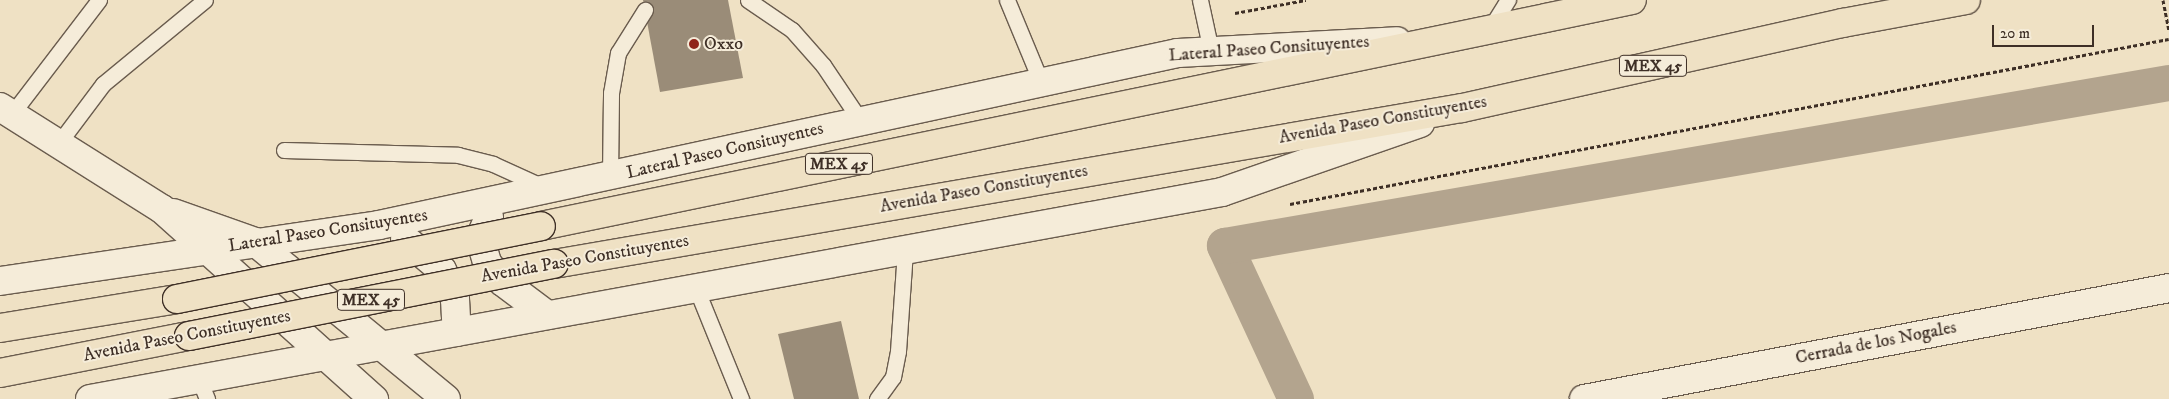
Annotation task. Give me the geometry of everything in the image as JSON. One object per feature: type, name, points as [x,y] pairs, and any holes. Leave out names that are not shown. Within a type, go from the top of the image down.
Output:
[{"type":"highway","name":"MEX 45","points":[[0,328],[187,297],[1632,0]]},
{"type":"highway","name":"Avenida Paseo Constituyentes","points":[[0,373],[554,264],[1462,108],[1843,23],[1966,0]]},
{"type":"street","name":"Lateral Paseo Consituyentes","points":[[0,281],[379,225],[499,201],[860,120],[1178,53],[1451,38]]},
{"type":"street","points":[[90,399],[203,389],[380,345],[1222,192],[1462,108]]},
{"type":"street","points":[[6,111],[162,209],[374,399]]},
{"type":"street","points":[[499,201],[483,227],[481,251],[503,282],[547,315]]},
{"type":"street","points":[[162,209],[256,242],[446,399]]},
{"type":"street","points":[[379,225],[413,243],[442,270],[454,299],[457,332]]},
{"type":"street","name":"Cerrada de los Nogales","points":[[1584,399],[2169,288]]},
{"type":"lane","points":[[6,111],[99,0]]},
{"type":"lane","points":[[58,144],[104,84],[205,0]]},
{"type":"lane","points":[[748,0],[792,30],[823,65],[860,120]]},
{"type":"lane","points":[[1007,0],[1041,82]]},
{"type":"lane","points":[[1200,0],[1211,51]]},
{"type":"lane","points":[[1489,30],[1508,0]]},
{"type":"lane","points":[[610,177],[611,93],[618,53],[645,10]]},
{"type":"lane","points":[[284,150],[458,155],[494,164],[550,190]]},
{"type":"lane","points":[[877,399],[893,378],[898,350],[905,250]]},
{"type":"lane","points":[[696,288],[744,396]]},
{"type":"path","points":[[1235,13],[1306,0]]},
{"type":"path","points":[[2162,0],[2168,31]]},
{"type":"building","name":"Oxxo","points":[[643,0],[728,0],[743,78],[660,92]]},
{"type":"building","points":[[841,321],[859,399],[794,399],[778,334]]},
{"type":"waterway","points":[[1296,399],[1225,246],[2169,83]]},
{"type":"place","name":"Oxxo","points":[[694,44]]}]
